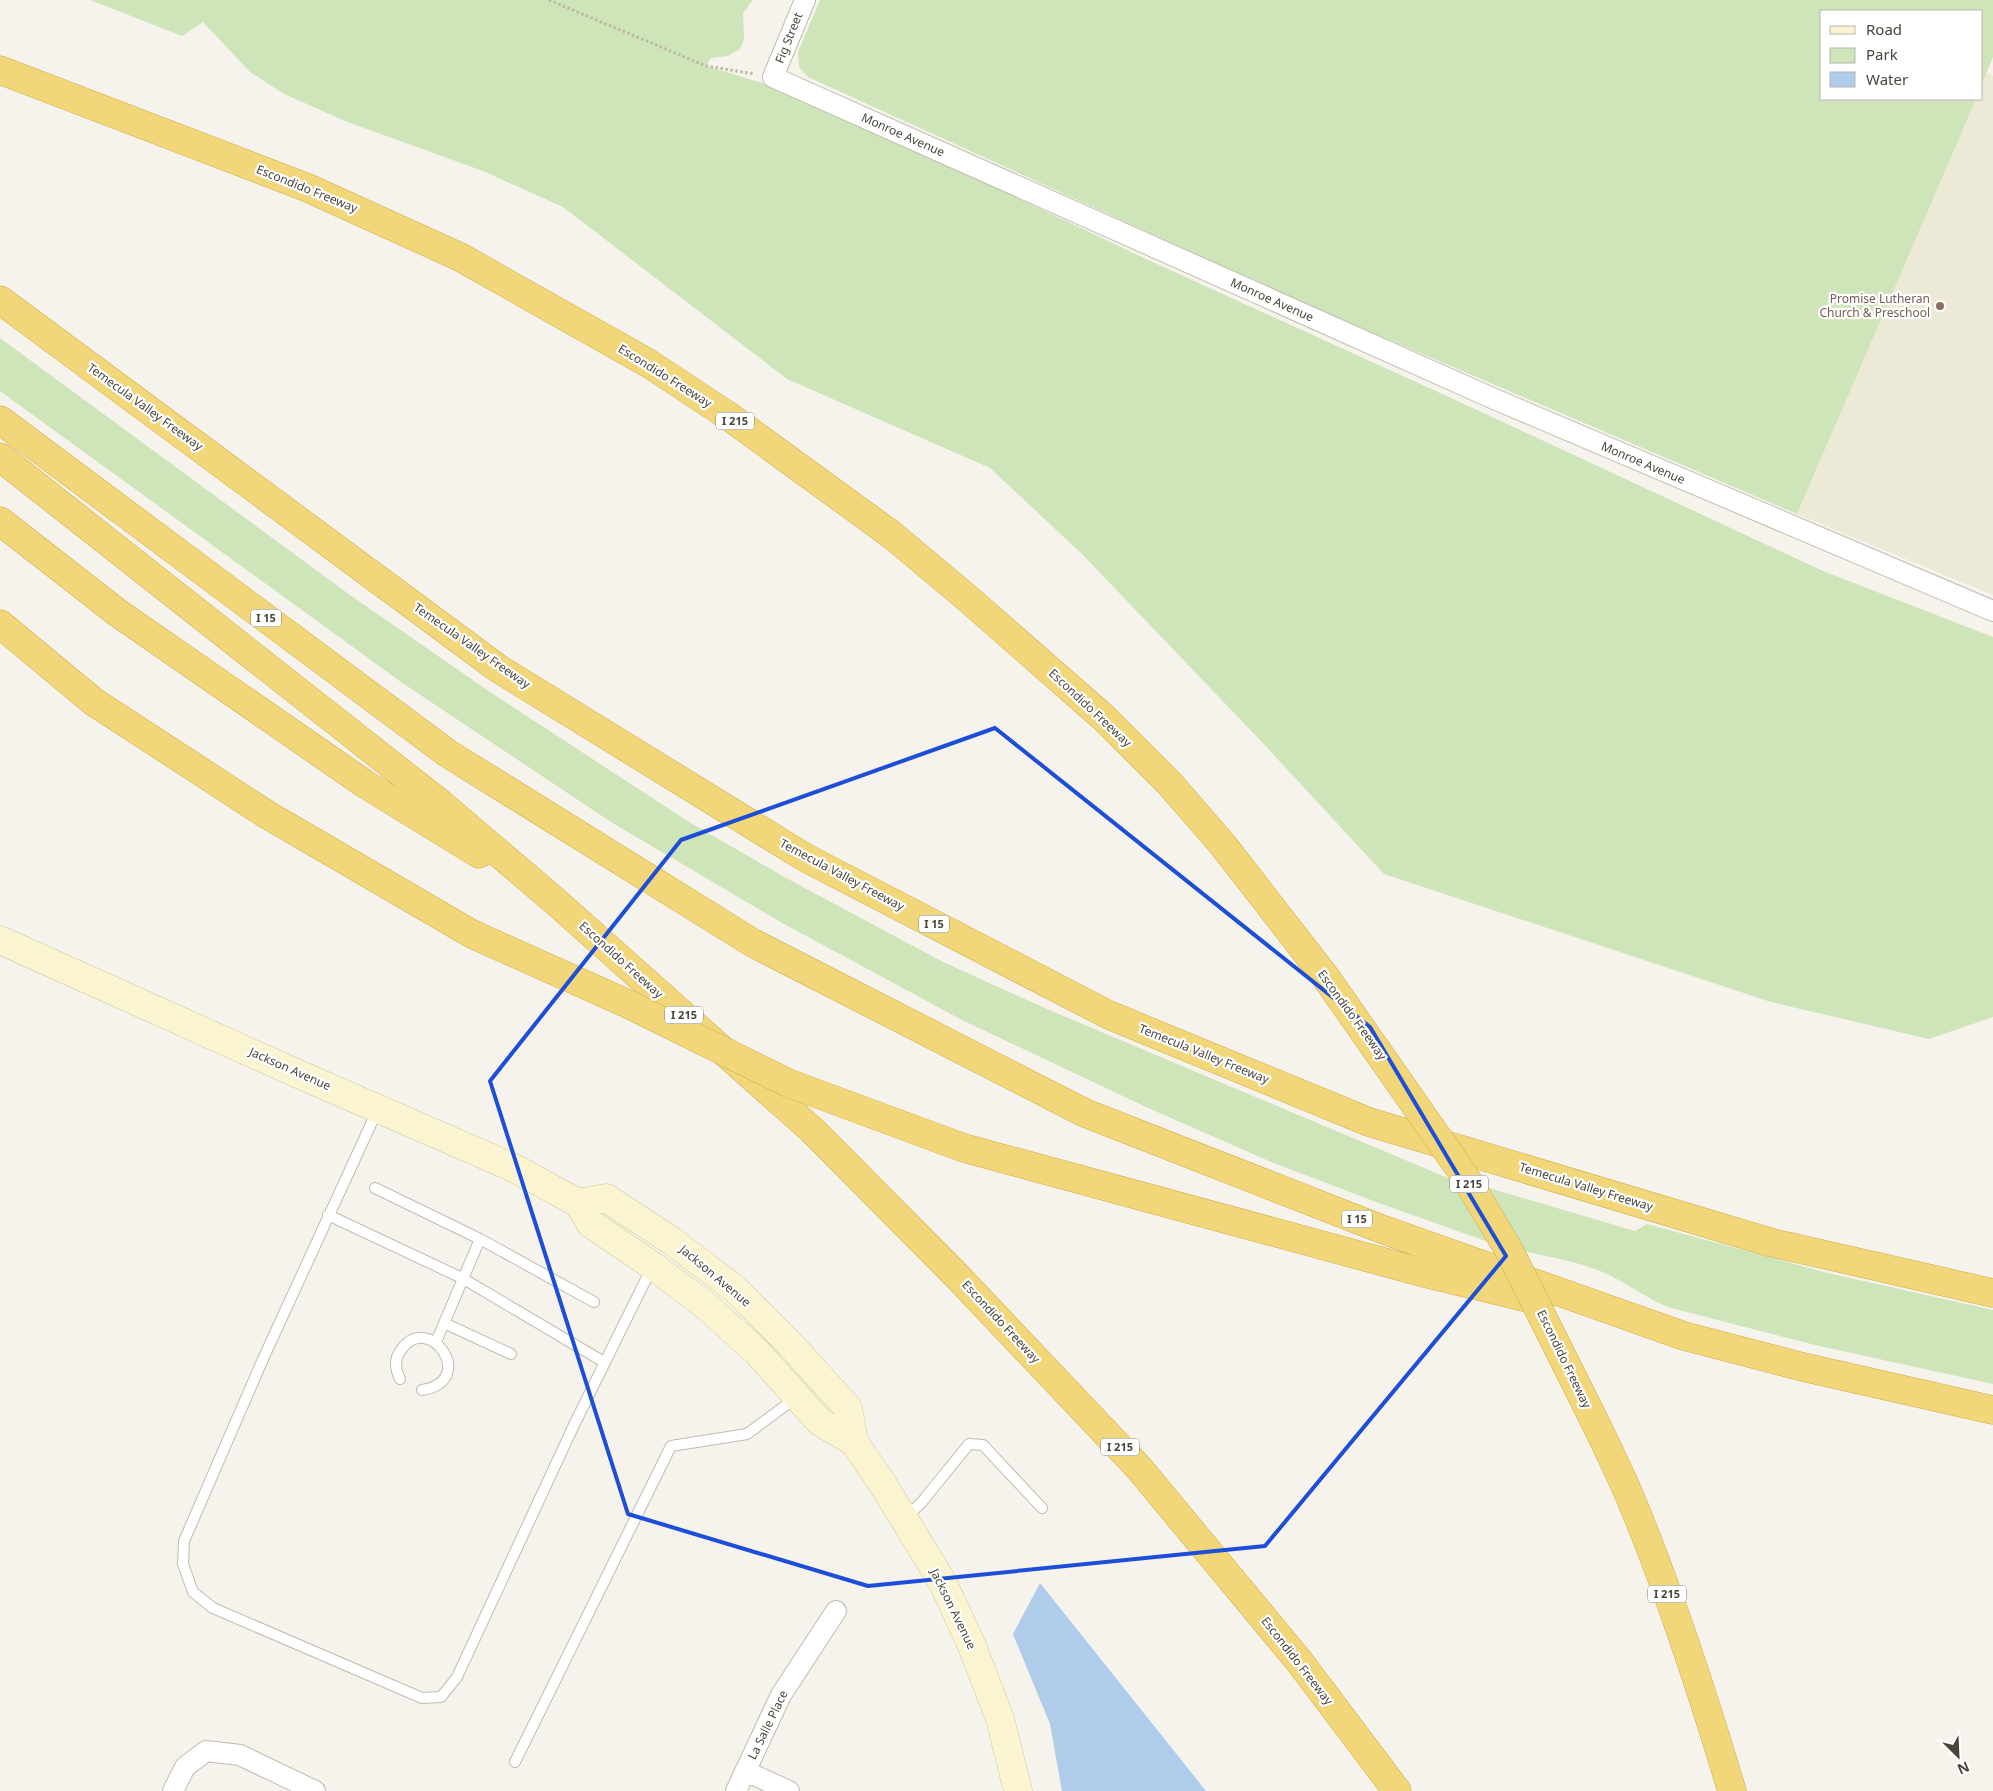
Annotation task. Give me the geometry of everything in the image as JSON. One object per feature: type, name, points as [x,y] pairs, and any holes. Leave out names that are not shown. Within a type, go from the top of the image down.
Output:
[{"type":"highway","name":"Escondido Freeway","points":[[0,70],[308,188],[460,257],[648,363],[727,415],[892,535],[1103,717],[1170,784],[1223,845],[1327,979],[1464,1175],[1510,1252],[1627,1490],[1705,1703],[1732,1791]]},
{"type":"highway","name":"Temecula Valley Freeway","points":[[0,300],[499,669],[806,858],[1110,1015],[1369,1122],[1770,1242],[1993,1293]]},
{"type":"highway","name":"I 15","points":[[0,420],[447,753],[752,943],[1085,1113],[1384,1230],[1684,1336],[1803,1367],[1993,1410]]},
{"type":"highway","points":[[0,457],[433,798],[554,901]]},
{"type":"highway","points":[[0,521],[118,613],[365,784],[554,901]]},
{"type":"highway","points":[[0,624],[94,702],[266,814],[472,934],[628,1004],[788,1083],[964,1148],[1428,1274],[1684,1336]]},
{"type":"highway","name":"Escondido Freeway","points":[[554,901],[812,1130],[956,1276],[1139,1468],[1299,1661],[1397,1791]]},
{"type":"main road","name":"Jackson Avenue","points":[[0,940],[514,1168],[578,1203],[591,1224],[653,1266],[705,1305],[742,1338],[798,1396],[820,1422],[854,1442]]},
{"type":"main road","name":"Jackson Avenue","points":[[578,1203],[606,1198],[672,1241],[734,1289],[817,1373],[848,1408],[854,1442],[904,1518],[943,1583],[972,1646],[1000,1719],[1018,1791]]},
{"type":"main road","points":[[653,1266],[659,1263],[670,1262],[684,1269],[767,1340],[788,1362],[817,1373]]},
{"type":"street","name":"Fig Street","points":[[773,77],[805,0]]},
{"type":"street","name":"Monroe Avenue","points":[[773,77],[1492,398],[1993,612]]},
{"type":"street","name":"La Salle Place","points":[[736,1791],[781,1695],[836,1611]]},
{"type":"street","points":[[173,1791],[185,1768],[206,1751],[240,1755],[315,1791]]},
{"type":"street","points":[[745,1771],[789,1791]]},
{"type":"lane","points":[[378,1107],[263,1359],[184,1541],[183,1564],[193,1592],[214,1608],[422,1698],[441,1697],[457,1677],[604,1362],[653,1266]]},
{"type":"lane","points":[[375,1188],[480,1239],[594,1302]]},
{"type":"lane","points":[[328,1215],[462,1278],[604,1362]]},
{"type":"lane","points":[[436,1342],[480,1239]]},
{"type":"lane","points":[[444,1323],[511,1354]]},
{"type":"lane","points":[[400,1379],[396,1371],[396,1362],[403,1346],[419,1338],[436,1342],[446,1355],[447,1372],[438,1385],[422,1390]]},
{"type":"lane","points":[[515,1762],[671,1446],[747,1434],[798,1396]]},
{"type":"lane","points":[[904,1518],[921,1503],[970,1444],[983,1445],[1042,1508]]},
{"type":"path","points":[[549,0],[706,66],[773,77]]},
{"type":"highlighted area","points":[[995,728],[1370,1027],[1506,1256],[1265,1546],[868,1586],[628,1514],[490,1081],[681,840]]},
{"type":"shaded area","name":"Promise Lutheran Church & Preschool","points":[[1987,73],[1993,76],[1993,595],[1797,514],[1975,100],[1983,100],[1983,82]]},
{"type":"green space","points":[[90,0],[753,0],[743,13],[744,40],[740,49],[728,56],[711,58],[706,66],[762,83],[832,110],[1146,259],[1823,571],[1993,637],[1993,1017],[1929,1039],[1771,1002],[1384,874],[1259,739],[1082,554],[990,468],[787,379],[563,207],[483,171],[345,121],[284,94],[250,72],[203,22],[182,36]]},
{"type":"green space","points":[[820,0],[1993,0],[1993,57],[1983,82],[1983,10],[1820,10],[1820,100],[1976,100],[1797,514],[1301,302],[808,77],[799,67],[798,52]]},
{"type":"green space","points":[[0,338],[350,595],[493,694],[689,822],[788,879],[943,962],[1047,1009],[1462,1184],[1500,1246],[1376,1202],[1269,1161],[1146,1107],[962,1020],[784,924],[611,822],[401,682],[0,391]]},
{"type":"green space","points":[[1472,1183],[1635,1231],[1647,1224],[1828,1273],[1993,1310],[1993,1384],[1815,1345],[1671,1308],[1590,1267],[1516,1249]]},
{"type":"water","points":[[1040,1583],[1206,1791],[1062,1791],[1050,1724],[1013,1634]]},
{"type":"place","name":"Promise Lutheran Church & Preschool","points":[[1940,306]]}]
